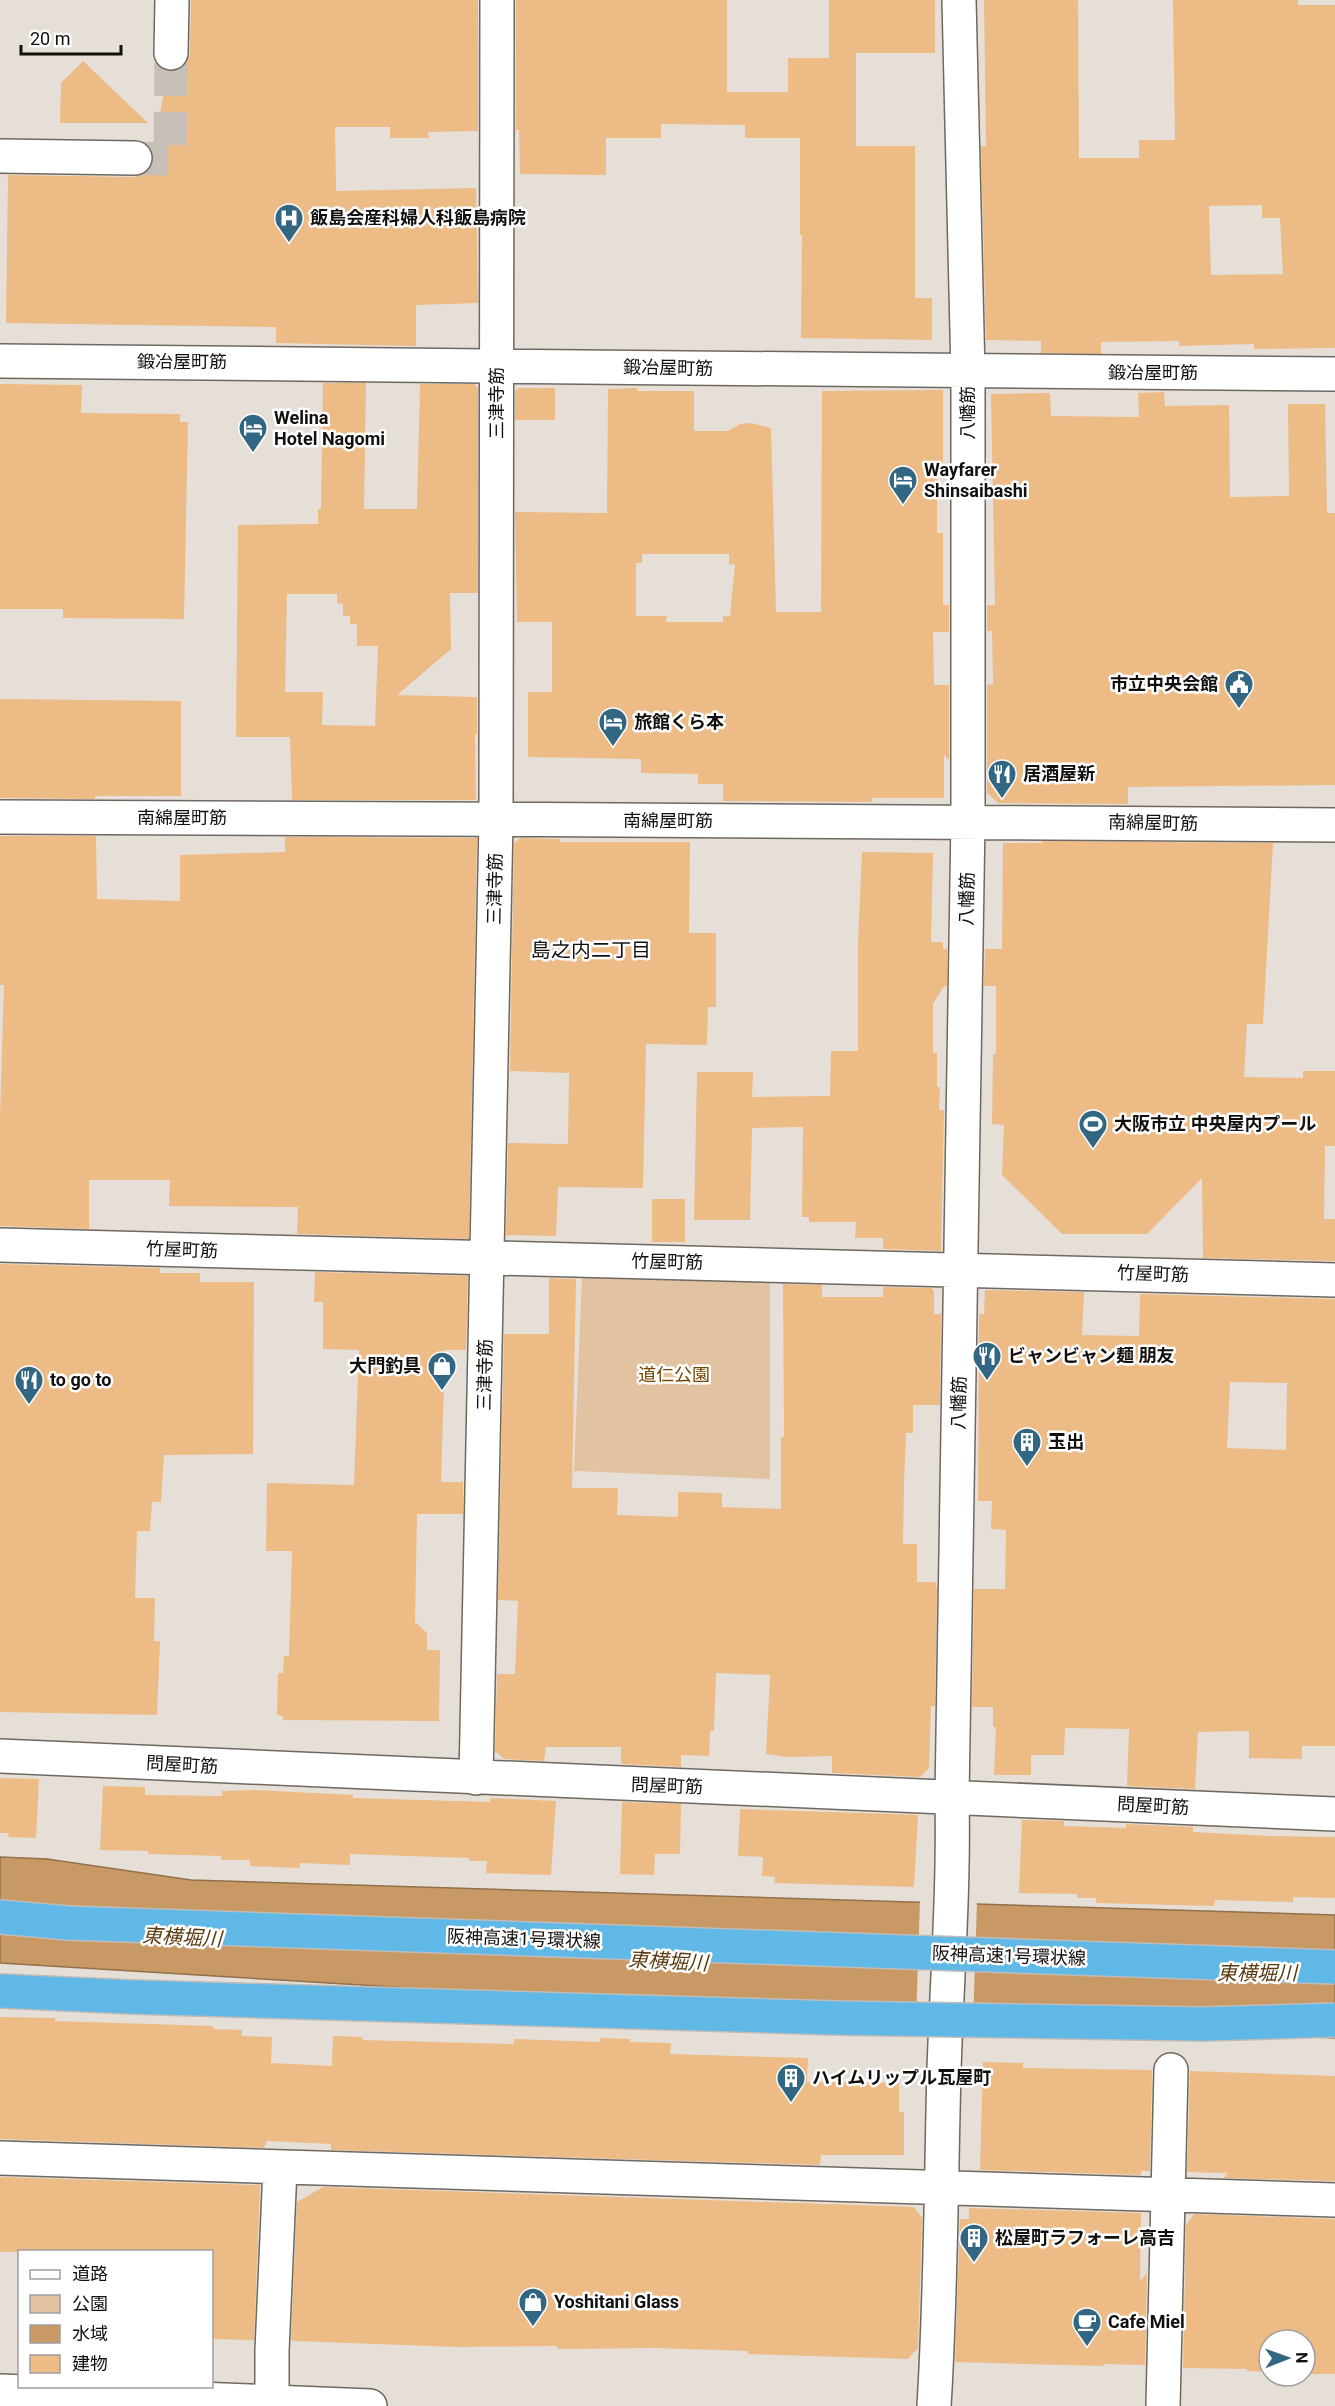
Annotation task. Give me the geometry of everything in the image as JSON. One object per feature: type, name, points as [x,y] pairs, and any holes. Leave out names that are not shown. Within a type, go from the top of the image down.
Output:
[{"type":"highway","name":"阪神高速1号環状線","points":[[0,1919],[1335,1967]]},
{"type":"highway","points":[[0,1991],[838,2019],[1203,2024],[1335,2020]]},
{"type":"street","points":[[171,53],[172,0]]},
{"type":"street","name":"三津寺筋","points":[[476,1778],[496,821],[497,0]]},
{"type":"street","name":"八幡筋","points":[[934,2406],[944,2069],[954,1865],[952,1797],[968,820],[968,372],[959,0]]},
{"type":"street","points":[[0,156],[135,158]]},
{"type":"street","name":"鍛冶屋町筋","points":[[0,362],[497,364],[968,372],[1335,374]]},
{"type":"street","name":"南綿屋町筋","points":[[0,817],[496,821],[968,820],[1335,825]]},
{"type":"street","name":"竹屋町筋","points":[[0,1245],[1335,1280]]},
{"type":"street","name":"問屋町筋","points":[[0,1756],[1335,1814]]},
{"type":"street","points":[[1163,2406],[1170,2196],[1171,2070]]},
{"type":"street","points":[[0,2157],[280,2168],[1335,2200]]},
{"type":"street","points":[[272,2404],[280,2168]]},
{"type":"street","points":[[0,2391],[272,2404],[370,2406]]},
{"type":"green space","name":"道仁公園","points":[[582,1276],[770,1279],[770,1479],[574,1471]]},
{"type":"water","name":"東横堀川","points":[[0,1857],[47,1859],[191,1880],[1335,1915],[1335,2038],[903,2018],[0,1963]]},
{"type":"pier","points":[[920,1900],[977,1901],[973,2024],[916,2022]]},
{"type":"building","points":[[191,0],[478,0],[478,131],[428,132],[429,138],[390,138],[390,127],[335,127],[336,191],[476,188],[478,303],[416,305],[416,346],[276,343],[276,327],[6,323],[8,175],[135,177],[145,174],[151,168],[154,159],[150,147],[186,123],[158,123],[168,71],[181,69],[190,54]]},
{"type":"building","points":[[516,0],[727,0],[727,92],[788,92],[788,58],[829,58],[829,0],[935,0],[935,53],[856,53],[856,146],[915,146],[915,298],[932,298],[932,340],[801,338],[800,138],[745,138],[745,125],[661,124],[661,138],[606,138],[606,175],[520,174],[519,130],[516,130]]},
{"type":"building","points":[[984,0],[1078,0],[1079,158],[1139,158],[1139,140],[1175,140],[1173,0],[1298,0],[1298,5],[1335,5],[1335,348],[1254,349],[1254,344],[1179,346],[1179,341],[1101,342],[1101,354],[1041,353],[1041,341],[986,340],[981,146],[986,146]],"holes":[[[1262,205],[1262,218],[1280,218],[1283,274],[1211,275],[1209,206]]]},
{"type":"building","points":[[83,61],[148,123],[60,123],[61,83]]},
{"type":"building","points":[[323,383],[366,383],[364,509],[417,509],[420,384],[474,384],[478,388],[478,593],[450,593],[451,649],[397,695],[477,697],[476,800],[292,800],[290,737],[236,737],[238,525],[318,524],[318,509],[321,509]],"holes":[[[287,594],[337,594],[337,603],[343,604],[343,616],[350,616],[350,624],[357,624],[357,646],[378,646],[375,726],[322,725],[323,692],[285,692]]]},
{"type":"building","points":[[0,384],[82,385],[81,413],[180,414],[180,422],[188,422],[184,619],[63,618],[63,609],[0,609]]},
{"type":"building","points":[[519,388],[555,388],[555,420],[515,420],[515,391]]},
{"type":"building","points":[[608,389],[694,391],[694,431],[728,431],[740,424],[750,423],[771,428],[776,612],[821,612],[822,391],[943,390],[943,477],[937,477],[937,533],[943,533],[943,605],[949,605],[949,632],[933,632],[934,685],[949,685],[949,760],[944,755],[944,798],[872,798],[872,802],[723,801],[723,784],[698,784],[698,774],[641,773],[641,759],[528,757],[528,692],[552,692],[552,622],[517,622],[515,512],[607,513]],"holes":[[[642,554],[729,554],[729,565],[735,564],[730,616],[723,616],[723,622],[666,622],[667,616],[636,616],[636,563],[642,563]]]},
{"type":"building","points":[[1164,392],[1165,406],[1229,405],[1230,497],[1289,496],[1288,404],[1325,404],[1327,513],[1335,513],[1335,785],[1128,787],[1128,804],[998,803],[987,793],[987,685],[993,684],[992,631],[987,631],[987,605],[995,605],[991,394],[1050,393],[1051,416],[1139,417],[1138,393]]},
{"type":"building","points":[[0,699],[181,701],[181,796],[95,796],[95,799],[0,798]]},
{"type":"building","points":[[0,836],[96,836],[97,899],[180,901],[180,855],[285,852],[285,837],[477,838],[469,1239],[297,1234],[298,1207],[169,1206],[170,1180],[89,1180],[89,1229],[0,1226],[0,1116],[4,985],[0,985]]},
{"type":"building","points":[[520,838],[560,839],[559,842],[690,842],[689,933],[716,933],[716,1007],[708,1007],[707,1045],[646,1044],[643,1188],[558,1187],[556,1236],[506,1235],[508,1143],[568,1144],[569,1073],[510,1071],[514,843]]},
{"type":"building","points":[[1041,841],[1273,843],[1263,1024],[1247,1024],[1244,1077],[1303,1078],[1303,1071],[1335,1071],[1335,1146],[1325,1146],[1324,1219],[1335,1219],[1335,1261],[1203,1258],[1202,1178],[1147,1234],[1062,1234],[1002,1175],[1004,1125],[992,1124],[993,1054],[996,1054],[996,986],[984,986],[985,949],[1002,949],[1003,843],[1043,843]]},
{"type":"building","points":[[862,852],[933,853],[931,942],[943,942],[943,949],[947,949],[947,986],[944,986],[933,1004],[933,1053],[937,1053],[937,1087],[940,1087],[939,1110],[944,1110],[941,1251],[883,1249],[883,1238],[855,1238],[856,1222],[809,1222],[809,1217],[802,1217],[803,1127],[752,1128],[750,1220],[694,1220],[697,1072],[753,1072],[752,1097],[830,1096],[831,1051],[858,1051],[858,942]]},
{"type":"building","points":[[652,1199],[685,1199],[685,1242],[652,1242]]},
{"type":"building","points":[[0,1264],[160,1268],[160,1273],[200,1273],[200,1282],[254,1282],[253,1454],[164,1455],[161,1502],[152,1502],[150,1531],[137,1531],[135,1598],[155,1598],[154,1641],[160,1641],[157,1715],[0,1712]]},
{"type":"building","points":[[315,1272],[468,1276],[466,1350],[445,1350],[441,1482],[463,1482],[463,1514],[417,1514],[415,1622],[427,1633],[427,1650],[440,1650],[439,1721],[283,1720],[283,1716],[277,1715],[278,1673],[283,1673],[284,1656],[289,1656],[292,1551],[266,1551],[267,1483],[354,1485],[359,1350],[323,1349],[323,1302],[314,1302]]},
{"type":"building","points":[[549,1278],[576,1279],[572,1488],[618,1488],[617,1515],[678,1517],[678,1492],[722,1493],[722,1507],[781,1509],[781,1437],[784,1437],[783,1284],[822,1285],[822,1297],[883,1297],[883,1287],[931,1288],[934,1291],[934,1314],[941,1314],[940,1405],[913,1405],[913,1433],[906,1433],[904,1483],[903,1544],[917,1544],[917,1582],[935,1582],[937,1588],[935,1706],[931,1706],[929,1768],[920,1777],[832,1773],[832,1756],[786,1757],[766,1754],[770,1675],[716,1673],[714,1731],[710,1731],[709,1756],[681,1755],[681,1767],[621,1764],[621,1747],[546,1747],[544,1761],[504,1759],[495,1751],[497,1674],[515,1674],[518,1601],[498,1600],[504,1334],[549,1334]]},
{"type":"building","points":[[985,1290],[1084,1292],[1082,1335],[1139,1336],[1140,1294],[1335,1299],[1335,1746],[1302,1746],[1302,1759],[1249,1758],[1249,1731],[1198,1732],[1195,1789],[1127,1786],[1129,1729],[1065,1728],[1064,1755],[1031,1755],[1031,1775],[994,1775],[996,1727],[993,1727],[993,1707],[972,1707],[974,1589],[1005,1589],[1006,1530],[991,1529],[992,1501],[978,1501],[979,1314],[984,1314]],"holes":[[[1230,1382],[1287,1383],[1286,1450],[1227,1448]]]},
{"type":"building","points":[[0,1778],[39,1779],[36,1838],[8,1837],[9,1833],[0,1833]]},
{"type":"building","points":[[103,1786],[145,1787],[145,1795],[222,1796],[222,1791],[255,1790],[353,1795],[353,1798],[490,1802],[491,1798],[556,1801],[551,1875],[486,1873],[487,1861],[469,1861],[469,1858],[350,1854],[350,1865],[300,1863],[300,1868],[250,1866],[250,1860],[221,1860],[221,1856],[100,1850]]},
{"type":"building","points":[[622,1802],[681,1804],[680,1854],[655,1854],[654,1875],[620,1874]]},
{"type":"building","points":[[740,1809],[918,1815],[914,1887],[774,1883],[775,1877],[762,1876],[763,1857],[738,1856]]},
{"type":"building","points":[[1022,1820],[1064,1821],[1064,1826],[1126,1828],[1126,1824],[1193,1827],[1193,1832],[1335,1837],[1335,1898],[1293,1897],[1293,1902],[1215,1900],[1214,1906],[1096,1903],[1096,1898],[1077,1898],[1077,1894],[1019,1893]]},
{"type":"building","points":[[0,2017],[213,2026],[213,2029],[242,2030],[242,2036],[272,2037],[271,2063],[332,2066],[333,2036],[363,2037],[362,2040],[514,2044],[514,2039],[600,2042],[600,2038],[630,2039],[630,2042],[671,2043],[670,2054],[808,2058],[807,2082],[899,2083],[899,2112],[904,2112],[904,2155],[821,2155],[820,2165],[331,2150],[331,2144],[267,2141],[264,2148],[0,2139]]},
{"type":"building","points":[[983,2062],[1023,2063],[1023,2068],[1152,2070],[1150,2171],[1141,2171],[1141,2175],[980,2170]]},
{"type":"building","points":[[1190,2071],[1335,2076],[1335,2181],[1224,2178],[1227,2173],[1187,2172]]},
{"type":"building","points":[[0,2177],[260,2185],[254,2340],[213,2339],[213,2250],[18,2250],[18,2252],[0,2252]]},
{"type":"building","points":[[323,2187],[914,2207],[922,2218],[918,2348],[908,2359],[748,2354],[748,2351],[655,2348],[457,2347],[291,2340],[297,2202]]},
{"type":"building","points":[[969,2208],[1141,2213],[1140,2282],[1147,2273],[1145,2365],[955,2362],[960,2219],[969,2219]]},
{"type":"building","points":[[1194,2214],[1335,2219],[1335,2374],[1317,2374],[1317,2328],[1257,2328],[1257,2371],[1247,2371],[1247,2369],[1183,2368],[1186,2225]]},
{"type":"tunnel","points":[[135,158],[170,159],[171,53]]},
{"type":"place","name":"飯島会産科婦人科飯島病院","points":[[289,244]]},
{"type":"place","name":"Welina Hotel Nagomi","points":[[253,454]]},
{"type":"place","name":"Wayfarer Shinsaibashi","points":[[903,506]]},
{"type":"place","name":"市立中央会館","points":[[1239,710]]},
{"type":"place","name":"旅館くら本","points":[[613,748]]},
{"type":"place","name":"居酒屋新","points":[[1002,800]]},
{"type":"place","name":"大阪市立 中央屋内プール","points":[[1093,1150]]},
{"type":"place","name":"ビャンビャン麺 朋友","points":[[987,1382]]},
{"type":"place","name":"大門釣具","points":[[442,1392]]},
{"type":"place","name":"to go to","points":[[29,1406]]},
{"type":"place","name":"玉出","points":[[1027,1468]]},
{"type":"place","name":"ハイムリップル瓦屋町","points":[[791,2104]]},
{"type":"place","name":"松屋町ラフォーレ高吉","points":[[974,2264]]},
{"type":"place","name":"Yoshitani Glass","points":[[533,2328]]},
{"type":"place","name":"Cafe Miel","points":[[1087,2348]]},
{"type":"district","name":"島之内二丁目","points":[[591,950]]}]
